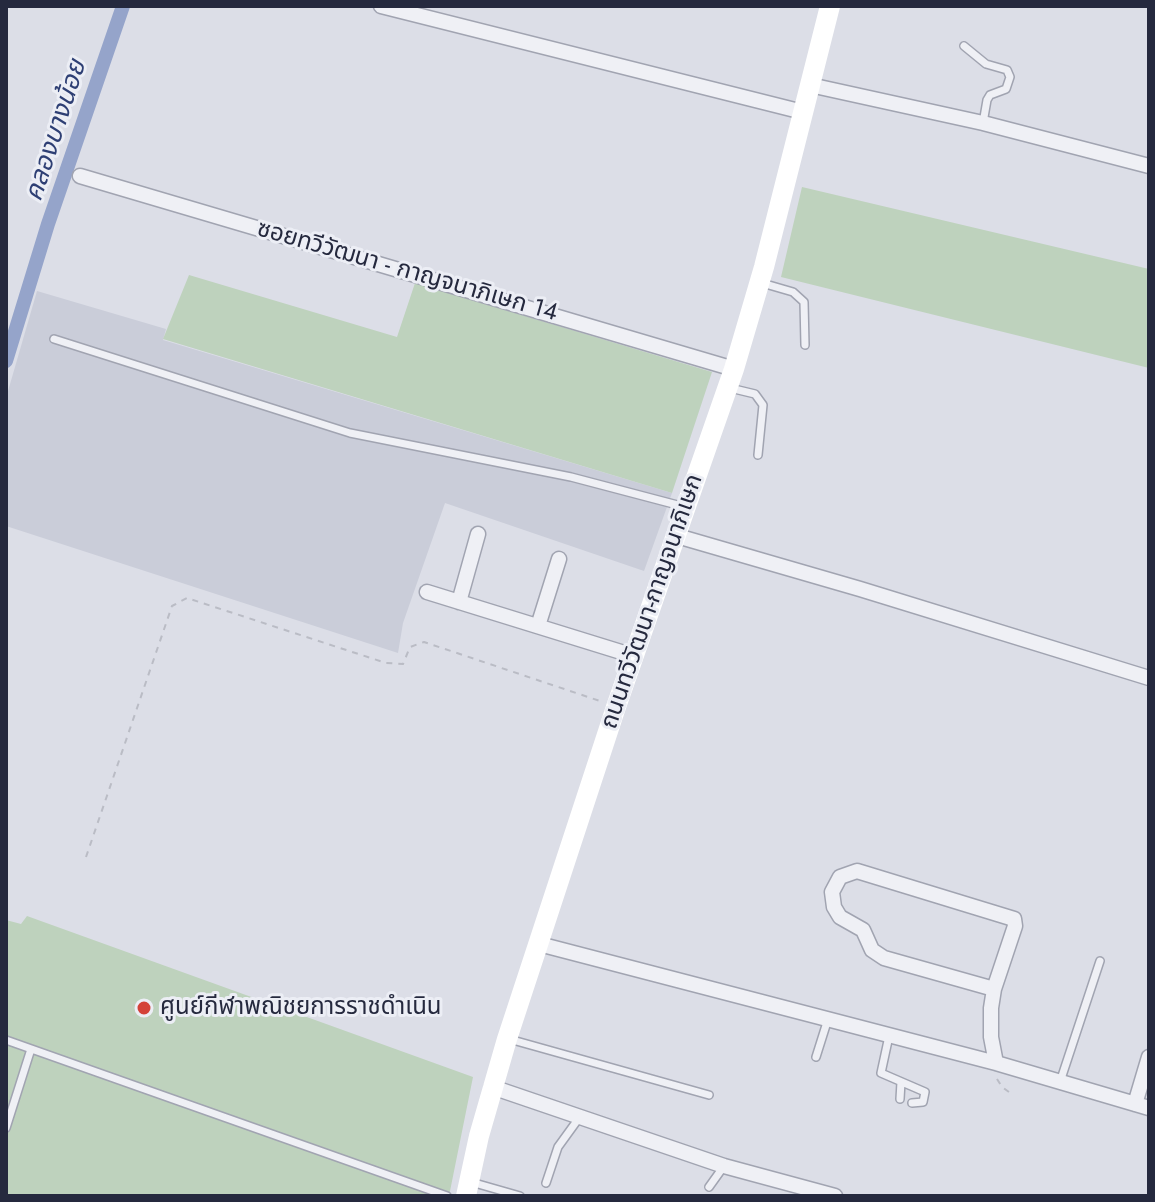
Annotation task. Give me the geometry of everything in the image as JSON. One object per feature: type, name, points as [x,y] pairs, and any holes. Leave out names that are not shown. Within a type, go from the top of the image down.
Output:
[{"type":"street","points":[[381,6],[803,112]]},
{"type":"street","name":"ถนนทวีวัฒนา-กาญจนาภิเษก","points":[[468,1189],[492,1087],[507,1039],[616,707],[730,378],[759,282],[830,6]]},
{"type":"street","points":[[810,85],[983,123],[1149,166]]},
{"type":"street","name":"ซอยทวีวัฒนา - กาญจนาภิเษก 14","points":[[80,176],[730,378]]},
{"type":"street","points":[[459,602],[478,534]]},
{"type":"street","points":[[677,536],[1149,678]]},
{"type":"street","points":[[538,626],[559,559]]},
{"type":"street","points":[[427,592],[634,656]]},
{"type":"street","points":[[994,989],[884,958],[872,950],[863,930],[840,917],[834,907],[832,892],[840,877],[857,871],[1014,919],[1015,926],[994,989],[990,1025],[996,1063]]},
{"type":"street","points":[[539,944],[996,1063],[1142,1106],[1149,1057]]},
{"type":"street","points":[[492,1087],[724,1166],[835,1196]]},
{"type":"lane","points":[[964,46],[986,64],[1007,70],[1010,77],[1006,89],[990,95],[987,100],[983,123]]},
{"type":"lane","points":[[759,282],[793,292],[804,302],[805,345]]},
{"type":"lane","points":[[54,339],[350,433],[571,477],[686,507]]},
{"type":"lane","points":[[730,378],[755,394],[763,405],[758,455]]},
{"type":"lane","points":[[1060,1082],[1100,961]]},
{"type":"lane","points":[[816,1057],[828,1019]]},
{"type":"lane","points":[[889,1035],[881,1073],[925,1092],[923,1102],[912,1103]]},
{"type":"lane","points":[[507,1039],[709,1095]]},
{"type":"lane","points":[[6,1040],[447,1196]]},
{"type":"lane","points":[[6,1128],[31,1049]]},
{"type":"lane","points":[[900,1099],[901,1082]]},
{"type":"lane","points":[[546,1183],[558,1147],[579,1118]]},
{"type":"lane","points":[[709,1187],[724,1166]]},
{"type":"lane","points":[[468,1189],[520,1196]]},
{"type":"path","points":[[86,857],[172,606],[187,598],[386,663],[403,664],[410,647],[424,642],[616,707]]},
{"type":"shaded area","points":[[37,291],[166,329],[163,340],[672,493],[644,571],[445,503],[403,623],[398,653],[6,526],[6,398]]},
{"type":"green space","points":[[802,187],[1149,269],[1149,368],[781,277]]},
{"type":"green space","points":[[189,275],[397,337],[415,283],[712,372],[672,493],[163,339]]},
{"type":"green space","name":"ศูนย์กีฬาพณิชยการราชดำเนิน","points":[[27,916],[473,1077],[449,1196],[6,1196],[6,920],[21,924]]},
{"type":"waterway","name":"คลองบางน้อย","points":[[6,361],[48,224],[123,6]]},
{"type":"place","name":"ศูนย์กีฬาพณิชยการราชดำเนิน","points":[[144,1008]]}]
